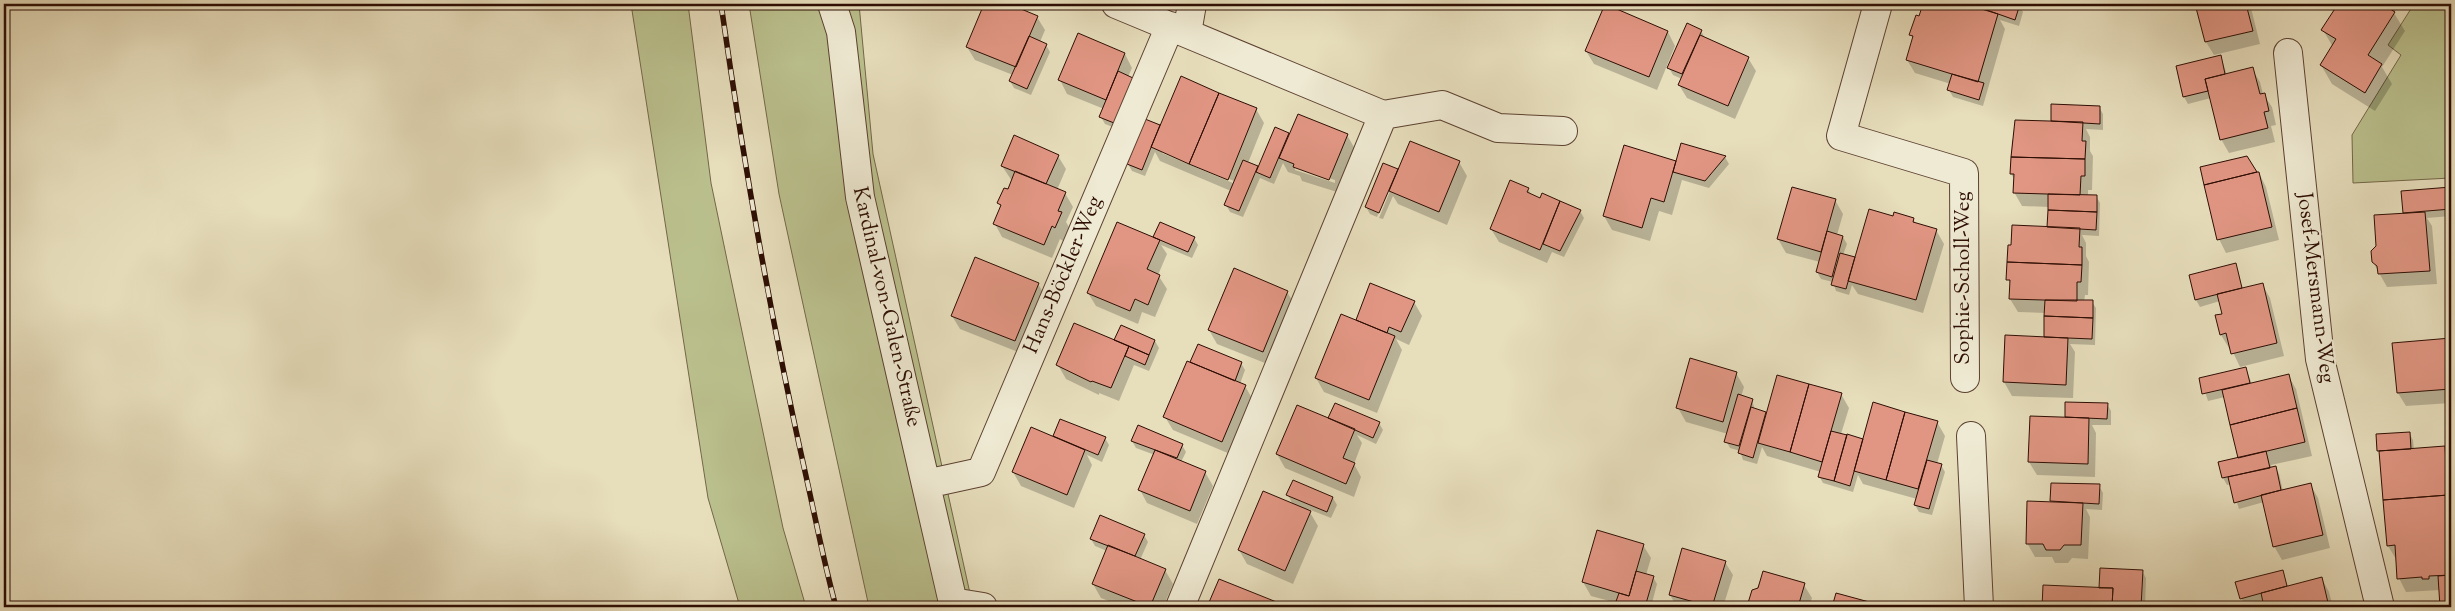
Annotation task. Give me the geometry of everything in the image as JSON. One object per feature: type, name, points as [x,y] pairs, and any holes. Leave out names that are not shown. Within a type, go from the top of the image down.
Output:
[{"type":"street","name":"Kardinal-von-Galen-Straße","points":[[832,4],[841,32],[860,197],[953,605]]},
{"type":"street","points":[[1116,4],[1383,116],[1442,105],[1498,128],[1563,131]]},
{"type":"street","name":"Hans-Böckler-Weg","points":[[926,484],[981,472],[1179,29],[1192,4]]},
{"type":"street","name":"Sophie-Scholl-Weg","points":[[1878,4],[1841,136],[1964,173],[1965,378]]},
{"type":"street","name":"Josef-Mersmann-Weg","points":[[2288,53],[2320,360],[2380,607]]},
{"type":"street","points":[[1180,607],[1383,116]]},
{"type":"street","points":[[1971,436],[1978,607]]},
{"type":"street","points":[[953,605],[983,607]]},
{"type":"green space","points":[[631,4],[688,4],[711,183],[783,528],[806,607],[740,607],[708,498]]},
{"type":"green space","points":[[749,4],[859,4],[873,154],[973,607],[869,607],[779,194]]},
{"type":"green space","points":[[2414,4],[2451,4],[2451,178],[2353,183],[2352,135],[2401,55],[2388,45]]},
{"type":"building","points":[[984,4],[1009,4],[1038,16],[1016,67],[966,47]]},
{"type":"building","points":[[1605,4],[1668,31],[1649,77],[1585,51]]},
{"type":"building","points":[[1923,4],[1965,4],[1998,14],[1978,82],[1906,60],[1913,36],[1909,35],[1916,15],[1919,16]]},
{"type":"building","points":[[1985,4],[2020,4],[2015,20],[1984,9]]},
{"type":"building","points":[[2195,4],[2246,4],[2253,31],[2205,42]]},
{"type":"building","points":[[2338,4],[2382,4],[2395,12],[2368,55],[2382,64],[2365,93],[2320,65],[2336,39],[2321,30]]},
{"type":"building","points":[[1687,23],[1702,30],[1682,74],[1667,68]]},
{"type":"building","points":[[1078,33],[1125,53],[1106,100],[1058,80]]},
{"type":"building","points":[[1700,35],[1749,57],[1728,106],[1678,85]]},
{"type":"building","points":[[1029,36],[1047,44],[1027,89],[1009,81]]},
{"type":"building","points":[[2221,55],[2225,74],[2205,79],[2208,91],[2183,97],[2176,66]]},
{"type":"building","points":[[2253,67],[2260,94],[2265,93],[2269,111],[2264,112],[2268,128],[2220,140],[2205,79]]},
{"type":"building","points":[[1118,71],[1133,78],[1114,123],[1099,117]]},
{"type":"building","points":[[1952,74],[1984,83],[1979,100],[1947,90]]},
{"type":"building","points":[[1181,76],[1219,93],[1189,164],[1151,147]]},
{"type":"building","points":[[1219,93],[1257,108],[1228,180],[1189,164]]},
{"type":"building","points":[[2051,104],[2100,106],[2100,124],[2051,121]]},
{"type":"building","points":[[1298,114],[1348,134],[1329,180],[1293,167],[1294,164],[1279,158]]},
{"type":"building","points":[[1145,119],[1160,125],[1142,170],[1127,164]]},
{"type":"building","points":[[2015,120],[2083,122],[2082,141],[2086,141],[2085,159],[2011,157]]},
{"type":"building","points":[[1275,127],[1289,133],[1270,178],[1256,172]]},
{"type":"building","points":[[1014,135],[1059,155],[1046,184],[1001,166]]},
{"type":"building","points":[[1410,141],[1460,161],[1439,212],[1389,191]]},
{"type":"building","points":[[1681,143],[1726,156],[1705,181],[1673,172]]},
{"type":"building","points":[[1624,145],[1676,161],[1664,202],[1651,198],[1642,228],[1603,216]]},
{"type":"building","points":[[2247,156],[2257,172],[2204,185],[2200,167]]},
{"type":"building","points":[[2011,157],[2085,159],[2085,176],[2081,176],[2080,195],[2013,193],[2014,174],[2010,174]]},
{"type":"building","points":[[1243,160],[1258,166],[1239,211],[1224,205]]},
{"type":"building","points":[[1383,163],[1398,169],[1379,213],[1365,207]]},
{"type":"building","points":[[1015,171],[1066,192],[1058,211],[1062,212],[1055,228],[1052,226],[1044,245],[993,224],[1001,205],[997,203],[1004,188],[1008,189]]},
{"type":"building","points":[[2259,172],[2272,227],[2217,240],[2204,185]]},
{"type":"building","points":[[1510,180],[1529,188],[1527,192],[1540,198],[1542,193],[1560,201],[1540,250],[1490,229]]},
{"type":"building","points":[[1792,187],[1836,199],[1821,252],[1777,239]]},
{"type":"building","points":[[2451,187],[2451,209],[2403,213],[2401,191]]},
{"type":"building","points":[[2048,194],[2097,195],[2097,212],[2048,210]]},
{"type":"building","points":[[1560,201],[1581,210],[1560,251],[1543,244]]},
{"type":"building","points":[[1869,209],[1893,216],[1894,212],[1914,218],[1913,222],[1937,229],[1916,300],[1848,281]]},
{"type":"building","points":[[2048,210],[2097,212],[2096,230],[2047,227]]},
{"type":"building","points":[[2425,212],[2430,271],[2378,274],[2377,266],[2372,262],[2371,251],[2376,246],[2374,215]]},
{"type":"building","points":[[1117,222],[1160,240],[1147,269],[1160,275],[1148,305],[1135,299],[1130,311],[1087,293]]},
{"type":"building","points":[[1160,222],[1195,237],[1188,252],[1153,237]]},
{"type":"building","points":[[2012,225],[2080,228],[2079,247],[2082,247],[2082,265],[2007,262],[2008,245],[2011,245]]},
{"type":"building","points":[[1827,231],[1843,236],[1832,277],[1816,272]]},
{"type":"building","points":[[1840,253],[1855,257],[1846,289],[1831,285]]},
{"type":"building","points":[[975,257],[1039,283],[1015,341],[951,316]]},
{"type":"building","points":[[2007,262],[2082,265],[2081,282],[2077,282],[2077,301],[2009,299],[2010,280],[2006,280]]},
{"type":"building","points":[[2236,263],[2242,288],[2195,300],[2189,275]]},
{"type":"building","points":[[1234,268],[1288,291],[1263,352],[1208,330]]},
{"type":"building","points":[[1370,283],[1415,301],[1401,332],[1389,327],[1387,333],[1356,320]]},
{"type":"building","points":[[2263,283],[2277,343],[2231,354],[2226,333],[2220,335],[2215,315],[2222,314],[2217,294]]},
{"type":"building","points":[[2045,300],[2093,300],[2093,318],[2044,316]]},
{"type":"building","points":[[1341,314],[1395,336],[1369,400],[1315,378]]},
{"type":"building","points":[[2044,316],[2093,318],[2092,339],[2044,337]]},
{"type":"building","points":[[1074,323],[1129,346],[1111,388],[1091,382],[1056,365]]},
{"type":"building","points":[[1121,325],[1155,340],[1149,355],[1114,340]]},
{"type":"building","points":[[2005,335],[2068,338],[2066,385],[2003,382]]},
{"type":"building","points":[[2451,338],[2451,389],[2397,393],[2392,343]]},
{"type":"building","points":[[1198,344],[1242,362],[1235,381],[1190,362]]},
{"type":"building","points":[[1129,346],[1149,355],[1145,365],[1125,356]]},
{"type":"building","points":[[1690,358],[1737,372],[1723,422],[1676,408]]},
{"type":"building","points":[[1187,361],[1246,385],[1222,442],[1163,417]]},
{"type":"building","points":[[2246,367],[2250,383],[2202,394],[2199,378]]},
{"type":"building","points":[[2289,374],[2297,408],[2230,425],[2222,390]]},
{"type":"building","points":[[1777,375],[1809,384],[1790,452],[1758,443]]},
{"type":"building","points":[[1809,384],[1842,393],[1822,462],[1790,452]]},
{"type":"building","points":[[1738,394],[1753,399],[1739,446],[1724,442]]},
{"type":"building","points":[[1873,402],[1905,412],[1886,480],[1854,471]]},
{"type":"building","points":[[2065,402],[2108,403],[2107,419],[2065,417]]},
{"type":"building","points":[[1335,403],[1380,422],[1373,438],[1328,418]]},
{"type":"building","points":[[1297,405],[1355,429],[1343,458],[1355,463],[1346,484],[1276,454]]},
{"type":"building","points":[[1751,407],[1766,412],[1753,458],[1738,453]]},
{"type":"building","points":[[2297,408],[2305,442],[2238,458],[2230,425]]},
{"type":"building","points":[[1905,412],[1938,421],[1918,489],[1886,480]]},
{"type":"building","points":[[2030,416],[2089,418],[2088,464],[2028,462]]},
{"type":"building","points":[[1060,419],[1106,437],[1098,455],[1053,436]]},
{"type":"building","points":[[1138,425],[1183,444],[1177,458],[1131,441]]},
{"type":"building","points":[[1031,427],[1085,450],[1067,495],[1012,472]]},
{"type":"building","points":[[1831,431],[1847,435],[1834,481],[1818,477]]},
{"type":"building","points":[[2410,432],[2411,449],[2377,451],[2376,434]]},
{"type":"building","points":[[1847,434],[1863,439],[1850,486],[1834,481]]},
{"type":"building","points":[[2445,446],[2448,495],[2383,500],[2379,451]]},
{"type":"building","points":[[1155,450],[1206,471],[1190,511],[1138,490]]},
{"type":"building","points":[[2266,451],[2270,468],[2222,478],[2218,462]]},
{"type":"building","points":[[1927,460],[1942,464],[1929,509],[1914,505]]},
{"type":"building","points":[[2276,466],[2281,490],[2234,503],[2228,477]]},
{"type":"building","points":[[1293,480],[1333,497],[1327,512],[1286,495]]},
{"type":"building","points":[[2051,483],[2100,484],[2099,504],[2050,501]]},
{"type":"building","points":[[2311,483],[2323,535],[2273,547],[2261,495]]},
{"type":"building","points":[[1263,491],[1311,511],[1285,571],[1238,550]]},
{"type":"building","points":[[2448,495],[2451,575],[2429,576],[2429,579],[2422,579],[2422,577],[2397,579],[2395,545],[2387,546],[2383,500]]},
{"type":"building","points":[[2027,501],[2083,503],[2081,545],[2064,545],[2060,550],[2046,550],[2043,544],[2026,544]]},
{"type":"building","points":[[1100,515],[1145,534],[1135,556],[1090,539]]},
{"type":"building","points":[[1597,530],[1644,544],[1629,596],[1582,582]]},
{"type":"building","points":[[1108,545],[1166,569],[1150,607],[1092,584]]},
{"type":"building","points":[[1682,548],[1726,561],[1712,607],[1669,595]]},
{"type":"building","points":[[2100,568],[2143,570],[2141,607],[2112,606],[2113,588],[2099,588]]},
{"type":"building","points":[[2283,570],[2287,586],[2240,599],[2235,582]]},
{"type":"building","points":[[1636,571],[1654,576],[1645,607],[1614,607],[1619,593],[1629,596]]},
{"type":"building","points":[[1763,571],[1805,583],[1798,607],[1750,607],[1748,603],[1752,590],[1758,588]]},
{"type":"building","points":[[2451,575],[2451,607],[2440,607],[2438,576]]},
{"type":"building","points":[[2322,577],[2329,607],[2264,607],[2261,593]]},
{"type":"building","points":[[1219,579],[1284,605],[1283,607],[1207,607]]},
{"type":"building","points":[[2043,585],[2113,588],[2112,607],[2042,607]]},
{"type":"building","points":[[1836,593],[1884,606],[1884,607],[1832,607]]},
{"type":"railway","points":[[721,4],[739,125],[771,306],[795,425],[836,607]]}]
